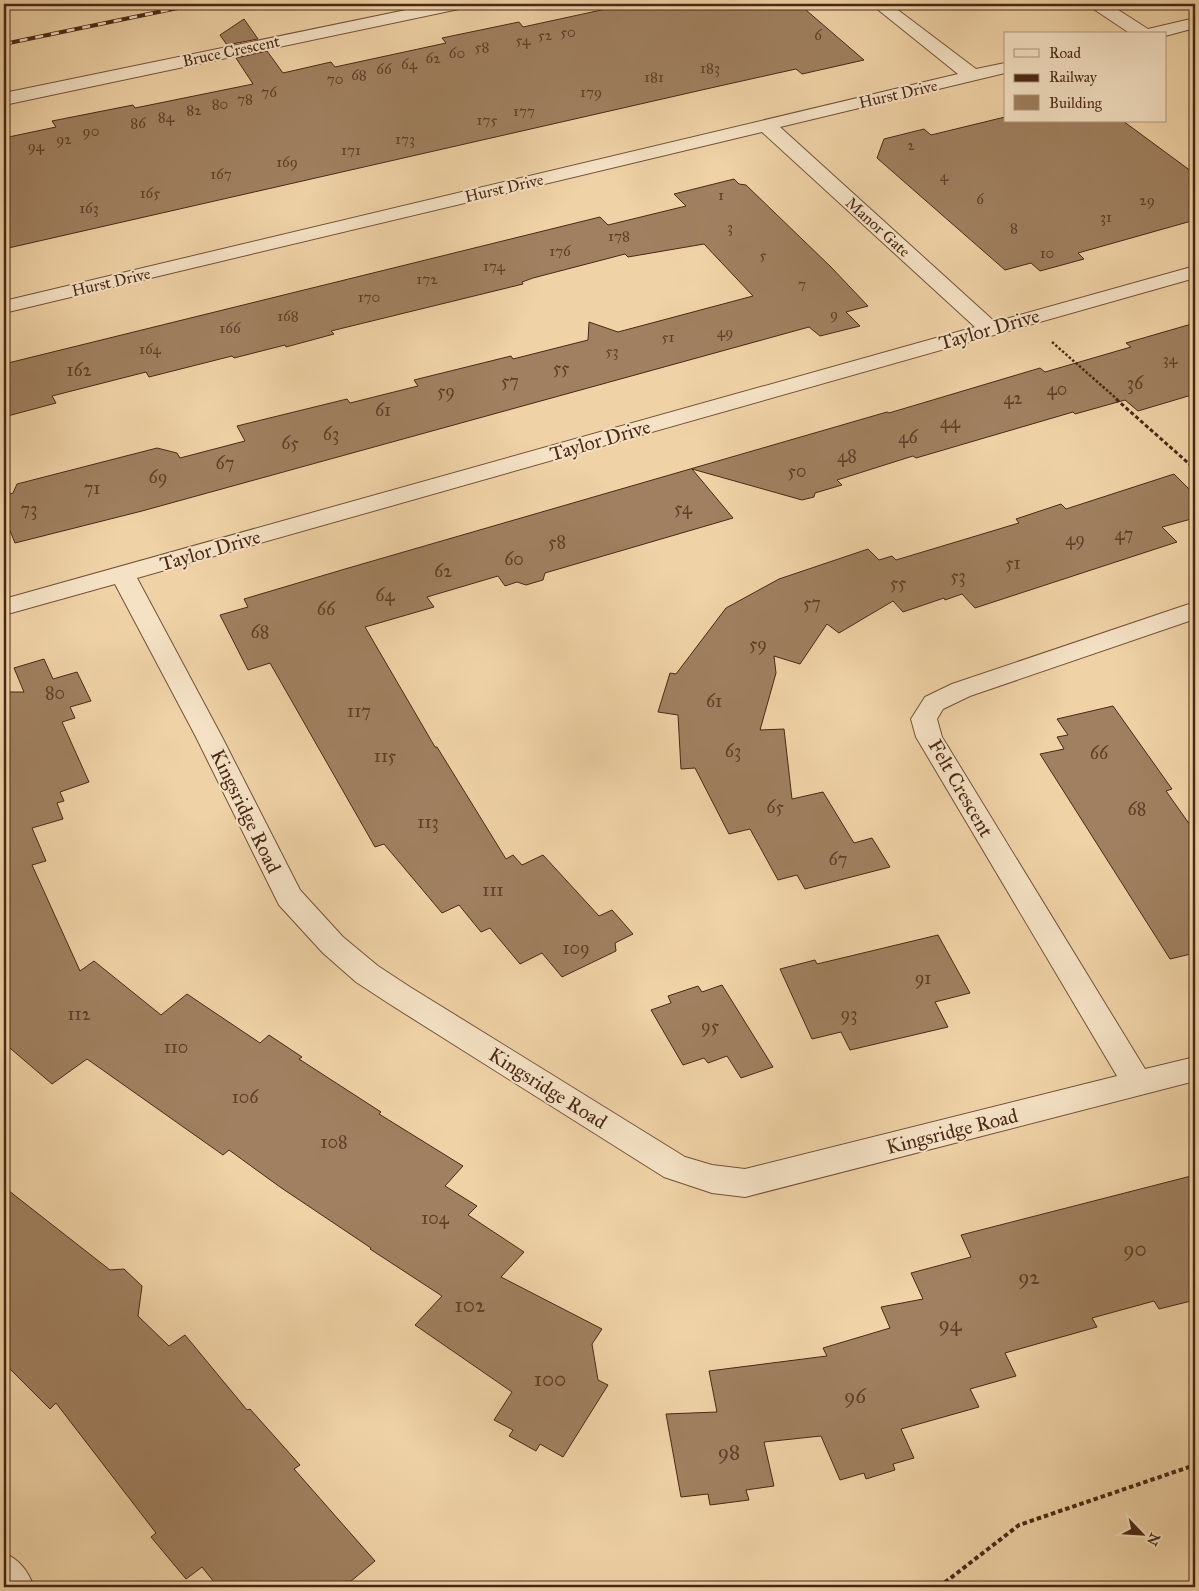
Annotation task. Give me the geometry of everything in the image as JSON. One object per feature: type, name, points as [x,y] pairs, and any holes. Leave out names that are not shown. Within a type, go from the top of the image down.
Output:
[{"type":"street","name":"Bruce Crescent","points":[[4,99],[459,4]]},
{"type":"street","points":[[879,4],[973,76]]},
{"type":"street","points":[[1098,4],[1140,32]]},
{"type":"street","points":[[1159,32],[1195,23]]},
{"type":"street","name":"Hurst Drive","points":[[4,308],[1004,68]]},
{"type":"street","name":"Manor Gate","points":[[766,125],[990,329]]},
{"type":"street","name":"Taylor Drive","points":[[4,608],[1195,272]]},
{"type":"street","name":"Kingsridge Road","points":[[123,575],[209,737],[289,897],[333,945],[367,974],[399,995],[675,1168],[712,1179],[745,1182],[1195,1069]]},
{"type":"street","name":"Felt Crescent","points":[[1138,1084],[929,737],[924,719],[934,703],[961,690],[1195,610]]},
{"type":"street","points":[[4,1570],[15,1587]]},
{"type":"path","points":[[1050,340],[1195,469]]},
{"type":"path","points":[[938,1587],[1018,1525],[1195,1465]]},
{"type":"building","points":[[629,4],[799,4],[864,60],[802,74],[796,69],[4,249],[4,138],[56,127],[52,121],[133,105],[135,108],[253,84],[236,58],[267,51],[283,73],[331,62],[335,67],[446,43],[442,38],[519,22],[523,27]]},
{"type":"building","points":[[244,19],[258,39],[227,45],[220,35]]},
{"type":"building","points":[[1004,117],[1004,122],[1124,122],[1195,174],[1195,220],[1078,253],[1084,259],[1040,271],[1031,263],[1005,270],[877,158],[884,139],[924,129],[931,135]]},
{"type":"building","points":[[734,179],[739,184],[746,185],[831,267],[868,306],[846,312],[860,326],[820,336],[809,327],[142,511],[15,543],[4,516],[4,496],[13,493],[17,484],[157,448],[177,453],[180,458],[245,441],[237,426],[347,399],[350,403],[418,386],[414,380],[511,356],[513,359],[588,340],[589,322],[618,332],[753,296],[704,244],[628,257],[625,254],[533,278],[522,282],[523,284],[331,331],[334,334],[286,347],[285,345],[234,358],[232,356],[149,377],[146,372],[52,396],[56,403],[4,417],[4,364],[600,217],[608,225],[686,206],[674,194]]},
{"type":"building","points":[[1195,323],[1195,394],[1138,411],[1125,400],[1075,414],[1073,412],[916,458],[913,456],[837,480],[842,485],[815,493],[814,497],[802,500],[692,469],[733,518],[545,573],[543,580],[526,585],[517,582],[505,586],[498,576],[427,597],[434,607],[365,627],[435,747],[437,747],[506,859],[513,855],[522,865],[543,855],[599,916],[612,910],[633,934],[615,943],[616,951],[562,977],[542,953],[520,964],[490,928],[481,932],[459,905],[442,913],[384,844],[375,847],[270,663],[248,670],[220,615],[248,607],[244,599],[1040,368],[1045,372],[1131,347],[1126,343]]},
{"type":"building","points":[[1174,474],[1195,495],[1195,518],[1162,527],[1177,542],[975,608],[962,594],[903,612],[893,601],[839,633],[827,624],[800,664],[774,656],[776,673],[760,730],[784,729],[792,799],[823,792],[854,843],[872,838],[890,867],[805,889],[797,875],[778,880],[750,829],[729,834],[695,768],[681,769],[678,715],[658,712],[670,673],[676,674],[726,608],[779,579],[868,549],[879,560],[892,556],[896,560],[1019,523],[1016,519],[1061,504],[1066,509]]},
{"type":"building","points":[[44,659],[53,679],[77,672],[91,701],[70,707],[75,718],[62,722],[89,782],[60,792],[64,801],[57,803],[63,819],[32,828],[46,861],[32,865],[80,971],[94,961],[161,1015],[187,994],[260,1043],[269,1035],[302,1057],[299,1059],[381,1112],[379,1114],[463,1166],[445,1186],[477,1206],[468,1215],[524,1252],[501,1277],[602,1329],[592,1344],[598,1380],[608,1385],[563,1457],[540,1444],[536,1451],[509,1436],[513,1430],[494,1420],[512,1392],[415,1325],[442,1296],[370,1249],[229,1150],[223,1155],[87,1059],[52,1084],[4,1043],[4,692],[24,692],[14,668]]},
{"type":"building","points":[[1113,706],[1172,789],[1166,791],[1195,832],[1195,953],[1170,959],[1040,754],[1064,749],[1057,737],[1068,735],[1057,719]]},
{"type":"building","points":[[938,935],[970,993],[935,1002],[948,1027],[850,1050],[841,1032],[812,1039],[780,969],[815,960],[817,964]]},
{"type":"building","points":[[722,985],[773,1067],[741,1078],[727,1056],[708,1063],[704,1058],[683,1065],[651,1010],[671,1003],[668,996],[698,986],[702,992]]},
{"type":"building","points":[[1195,1175],[1195,1300],[1159,1309],[1154,1301],[1092,1318],[1097,1327],[1005,1353],[1016,1376],[970,1389],[979,1407],[901,1429],[914,1458],[893,1464],[895,1470],[866,1479],[864,1473],[840,1480],[821,1436],[764,1442],[774,1486],[746,1490],[749,1500],[710,1505],[708,1494],[681,1497],[666,1414],[717,1412],[709,1371],[827,1356],[823,1348],[890,1328],[881,1307],[923,1299],[911,1273],[971,1257],[961,1235]]},
{"type":"building","points":[[4,1187],[110,1270],[124,1269],[142,1286],[138,1316],[169,1346],[185,1335],[247,1410],[250,1409],[300,1465],[294,1469],[375,1561],[344,1587],[218,1587],[202,1567],[186,1579],[151,1537],[156,1533],[56,1403],[50,1409],[4,1363]]},
{"type":"railway","points":[[4,44],[197,4]]}]
